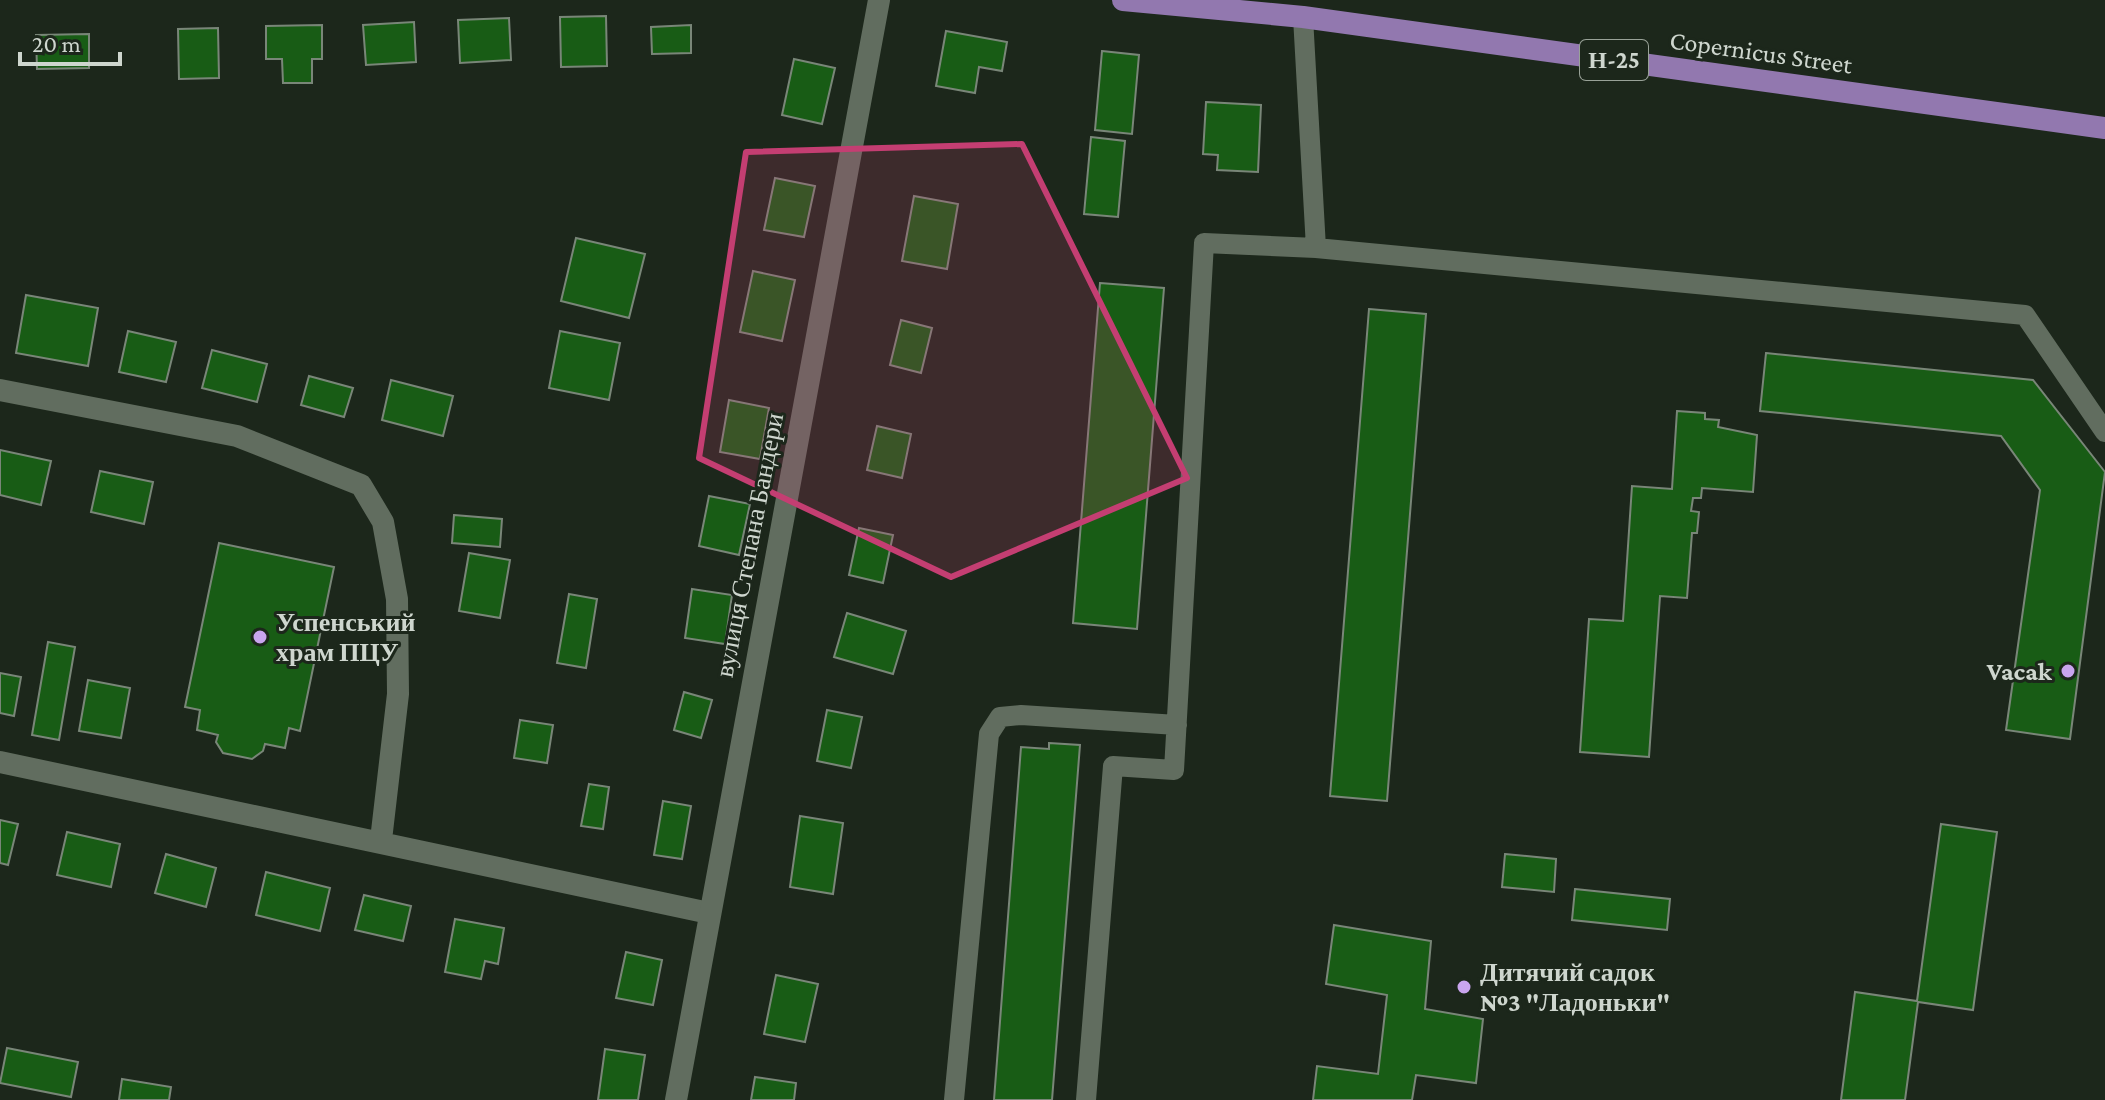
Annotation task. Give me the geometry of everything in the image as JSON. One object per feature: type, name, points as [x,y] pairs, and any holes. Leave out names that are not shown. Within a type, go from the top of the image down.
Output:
[{"type":"main road","name":"Copernicus Street","points":[[1123,0],[1303,9],[2105,128]]},
{"type":"street","name":"вулиця Степана Бандери","points":[[676,1100],[879,0]]},
{"type":"street","points":[[0,390],[237,436],[361,485],[383,522],[397,599],[398,694],[381,840]]},
{"type":"street","points":[[0,762],[381,840],[709,913]]},
{"type":"lane","points":[[1303,9],[1316,248]]},
{"type":"lane","points":[[1086,1100],[1113,766],[1174,770],[1204,243],[1316,248],[2025,315],[2105,432]]},
{"type":"lane","points":[[954,1100],[989,734],[1000,717],[1021,715],[1177,725]]},
{"type":"highlighted area","points":[[1022,144],[1187,478],[951,577],[699,458],[746,152]]},
{"type":"building","points":[[606,16],[607,66],[561,67],[560,17]]},
{"type":"building","points":[[509,18],[511,60],[460,63],[458,20]]},
{"type":"building","points":[[414,22],[416,62],[366,65],[363,25]]},
{"type":"building","points":[[322,25],[322,59],[312,59],[312,83],[283,83],[282,59],[266,59],[266,26]]},
{"type":"building","points":[[691,25],[691,53],[652,54],[651,27]]},
{"type":"building","points":[[218,28],[219,78],[179,79],[178,29]]},
{"type":"building","points":[[946,31],[1007,42],[1002,71],[979,67],[975,93],[936,86]]},
{"type":"building","points":[[89,34],[89,68],[37,69],[36,35]]},
{"type":"building","points":[[1102,51],[1139,55],[1132,134],[1095,130]]},
{"type":"building","points":[[794,59],[835,68],[822,124],[782,115]]},
{"type":"building","points":[[1206,102],[1261,105],[1258,172],[1217,170],[1218,155],[1203,154]]},
{"type":"building","points":[[1091,137],[1125,141],[1118,217],[1084,214]]},
{"type":"building","points":[[775,178],[815,186],[804,237],[764,230]]},
{"type":"building","points":[[914,196],[958,204],[947,269],[902,261]]},
{"type":"building","points":[[576,238],[645,254],[629,318],[561,301]]},
{"type":"building","points":[[753,271],[795,280],[782,341],[740,332]]},
{"type":"building","points":[[1100,283],[1164,288],[1137,629],[1073,623]]},
{"type":"building","points":[[26,295],[98,308],[88,366],[16,353]]},
{"type":"building","points":[[1369,309],[1426,314],[1387,801],[1330,796]]},
{"type":"building","points":[[901,320],[932,328],[921,373],[890,365]]},
{"type":"building","points":[[128,331],[176,342],[166,382],[119,372]]},
{"type":"building","points":[[560,331],[620,343],[609,400],[549,388]]},
{"type":"building","points":[[212,350],[267,364],[257,402],[202,388]]},
{"type":"building","points":[[1766,353],[2033,380],[2105,472],[2070,739],[2006,730],[2040,490],[2001,436],[1760,411]]},
{"type":"building","points":[[309,376],[353,388],[344,417],[301,405]]},
{"type":"building","points":[[391,380],[453,396],[443,436],[382,420]]},
{"type":"building","points":[[729,400],[769,408],[760,459],[720,452]]},
{"type":"building","points":[[1677,411],[1705,413],[1705,419],[1719,420],[1718,427],[1757,435],[1753,492],[1702,488],[1701,498],[1693,498],[1691,511],[1699,512],[1697,533],[1692,533],[1687,598],[1660,596],[1649,757],[1580,752],[1589,619],[1623,621],[1632,486],[1672,489]]},
{"type":"building","points":[[877,426],[911,434],[902,478],[867,470]]},
{"type":"building","points":[[0,450],[51,461],[41,505],[0,495]]},
{"type":"building","points":[[100,471],[153,482],[144,524],[91,512]]},
{"type":"building","points":[[709,496],[750,504],[739,555],[699,546]]},
{"type":"building","points":[[454,515],[502,519],[500,547],[452,543]]},
{"type":"building","points":[[859,528],[893,535],[883,583],[849,575]]},
{"type":"building","name":"Успенський храм ПЦУ","points":[[219,543],[334,567],[300,731],[289,728],[285,748],[265,744],[263,751],[252,759],[223,753],[216,742],[218,735],[197,730],[200,710],[185,707]]},
{"type":"building","points":[[469,553],[510,560],[500,618],[459,611]]},
{"type":"building","points":[[692,589],[732,595],[725,644],[685,638]]},
{"type":"building","points":[[569,594],[597,599],[586,668],[557,663]]},
{"type":"building","points":[[847,613],[906,631],[893,674],[834,657]]},
{"type":"building","points":[[48,642],[75,647],[59,740],[32,735]]},
{"type":"building","points":[[0,673],[21,677],[14,716],[0,713]]},
{"type":"building","points":[[88,680],[130,688],[121,738],[79,731]]},
{"type":"building","points":[[684,692],[712,700],[701,738],[674,730]]},
{"type":"building","points":[[827,710],[862,717],[851,768],[817,761]]},
{"type":"building","points":[[520,720],[553,725],[547,763],[514,758]]},
{"type":"building","points":[[1049,743],[1080,745],[1052,1100],[994,1100],[1021,747],[1049,749]]},
{"type":"building","points":[[589,784],[609,787],[603,829],[581,826]]},
{"type":"building","points":[[663,801],[691,806],[682,859],[654,855]]},
{"type":"building","points":[[800,816],[843,823],[833,894],[790,887]]},
{"type":"building","points":[[0,820],[18,824],[8,865],[0,863]]},
{"type":"building","points":[[1941,824],[1997,832],[1973,1010],[1918,1002],[1905,1100],[1841,1100],[1855,992],[1917,1001]]},
{"type":"building","points":[[67,832],[120,844],[111,887],[57,875]]},
{"type":"building","points":[[166,854],[216,868],[206,907],[155,893]]},
{"type":"building","points":[[1505,854],[1556,859],[1554,892],[1502,887]]},
{"type":"building","points":[[266,872],[330,888],[320,931],[256,915]]},
{"type":"building","points":[[1575,889],[1670,899],[1667,930],[1572,920]]},
{"type":"building","points":[[364,895],[411,906],[403,941],[355,930]]},
{"type":"building","points":[[455,919],[504,928],[498,964],[485,961],[481,979],[445,972]]},
{"type":"building","points":[[1334,925],[1431,941],[1425,1009],[1483,1019],[1476,1083],[1416,1075],[1412,1100],[1313,1100],[1317,1066],[1378,1074],[1387,995],[1326,984]]},
{"type":"building","points":[[626,952],[662,960],[653,1005],[616,998]]},
{"type":"building","points":[[776,975],[818,984],[805,1042],[764,1034]]},
{"type":"building","points":[[7,1048],[78,1062],[71,1097],[0,1083]]},
{"type":"building","points":[[605,1049],[645,1055],[638,1100],[598,1100]]},
{"type":"building","points":[[755,1077],[796,1083],[794,1100],[751,1100]]},
{"type":"building","points":[[122,1079],[171,1087],[169,1100],[119,1100]]},
{"type":"place","name":"Успенський храм ПЦУ","points":[[260,637]]},
{"type":"place","name":"Vacak","points":[[2068,671]]},
{"type":"place","name":"Дитячий садок №3 \"Ладоньки\"","points":[[1464,987]]}]
